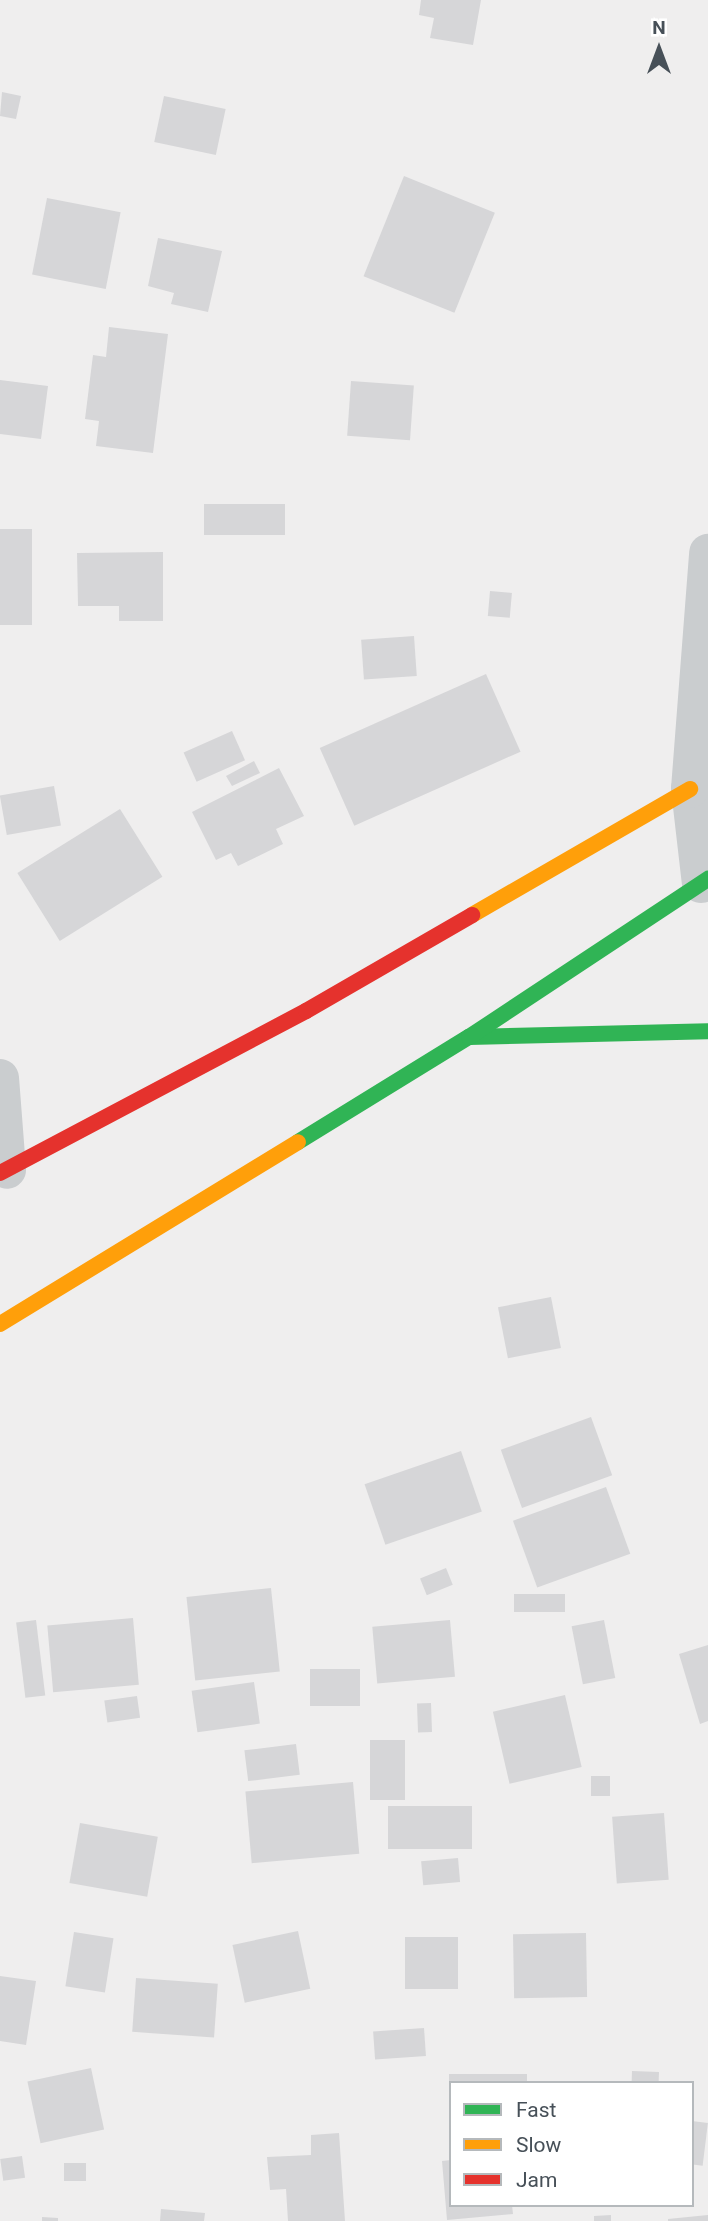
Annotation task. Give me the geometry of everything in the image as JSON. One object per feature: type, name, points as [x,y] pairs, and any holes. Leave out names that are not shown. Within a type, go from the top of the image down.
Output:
[{"type":"street","points":[[0,1324],[469,1037],[704,882],[690,789],[708,553]]},
{"type":"street","points":[[0,1079],[4,1172],[306,1011],[690,789]]},
{"type":"street","points":[[469,1037],[708,1031]]},
{"type":"building","points":[[421,0],[481,0],[473,45],[430,38],[434,18],[419,15]]},
{"type":"building","points":[[2,92],[21,96],[16,119],[0,116]]},
{"type":"building","points":[[164,96],[226,109],[216,155],[154,142]]},
{"type":"building","points":[[404,176],[495,213],[454,313],[364,276]]},
{"type":"building","points":[[47,198],[121,212],[106,289],[32,275]]},
{"type":"building","points":[[158,238],[222,251],[208,312],[171,304],[174,293],[148,286]]},
{"type":"building","points":[[109,327],[168,334],[153,453],[96,446],[99,421],[85,419],[93,355],[106,357]]},
{"type":"building","points":[[0,380],[48,386],[41,439],[0,434]]},
{"type":"building","points":[[351,381],[414,385],[410,440],[347,436]]},
{"type":"building","points":[[204,504],[285,504],[285,535],[204,535]]},
{"type":"building","points":[[0,529],[32,529],[32,625],[0,625]]},
{"type":"building","points":[[163,552],[163,621],[119,621],[119,606],[78,606],[77,553]]},
{"type":"building","points":[[490,591],[512,593],[510,618],[488,616]]},
{"type":"building","points":[[414,636],[417,676],[364,680],[361,640]]},
{"type":"building","points":[[486,674],[521,752],[354,826],[320,748]]},
{"type":"building","points":[[232,731],[245,760],[197,782],[184,753]]},
{"type":"building","points":[[254,761],[260,773],[232,786],[226,776]]},
{"type":"building","points":[[279,768],[304,816],[276,829],[283,844],[238,866],[231,853],[216,860],[192,812]]},
{"type":"building","points":[[54,786],[61,825],[7,835],[0,796]]},
{"type":"building","points":[[120,809],[162,877],[60,941],[17,873]]},
{"type":"building","points":[[551,1297],[561,1348],[508,1358],[498,1307]]},
{"type":"building","points":[[591,1417],[612,1475],[522,1508],[501,1450]]},
{"type":"building","points":[[461,1451],[482,1512],[385,1545],[365,1484]]},
{"type":"building","points":[[606,1487],[630,1554],[537,1588],[513,1521]]},
{"type":"building","points":[[446,1568],[453,1585],[427,1595],[420,1578]]},
{"type":"building","points":[[271,1588],[280,1672],[195,1680],[186,1597]]},
{"type":"building","points":[[514,1594],[565,1594],[565,1612],[514,1612]]},
{"type":"building","points":[[133,1618],[139,1685],[53,1692],[47,1625]]},
{"type":"building","points":[[36,1620],[45,1695],[25,1698],[16,1622]]},
{"type":"building","points":[[450,1620],[455,1677],[377,1684],[372,1627]]},
{"type":"building","points":[[604,1620],[615,1678],[583,1684],[572,1626]]},
{"type":"building","points":[[708,1645],[708,1721],[700,1724],[679,1654]]},
{"type":"building","points":[[310,1669],[360,1669],[360,1706],[310,1706]]},
{"type":"building","points":[[254,1682],[260,1724],[197,1732],[192,1691]]},
{"type":"building","points":[[565,1695],[582,1767],[510,1784],[493,1712]]},
{"type":"building","points":[[137,1696],[140,1718],[107,1722],[104,1701]]},
{"type":"building","points":[[417,1703],[431,1703],[432,1732],[418,1732]]},
{"type":"building","points":[[370,1740],[405,1740],[405,1800],[370,1800]]},
{"type":"building","points":[[296,1744],[300,1775],[248,1781],[244,1750]]},
{"type":"building","points":[[591,1776],[610,1776],[610,1796],[591,1796]]},
{"type":"building","points":[[353,1782],[359,1854],[252,1863],[245,1791]]},
{"type":"building","points":[[388,1806],[472,1806],[472,1849],[388,1849]]},
{"type":"building","points":[[664,1813],[669,1880],[617,1883],[612,1817]]},
{"type":"building","points":[[80,1823],[158,1837],[147,1897],[69,1883]]},
{"type":"building","points":[[458,1858],[460,1882],[423,1885],[421,1861]]},
{"type":"building","points":[[298,1931],[310,1989],[245,2003],[232,1945]]},
{"type":"building","points":[[74,1932],[114,1938],[105,1993],[65,1986]]},
{"type":"building","points":[[586,1933],[587,1997],[514,1998],[513,1934]]},
{"type":"building","points":[[405,1937],[458,1937],[458,1989],[405,1989]]},
{"type":"building","points":[[0,1976],[36,1981],[26,2045],[0,2041]]},
{"type":"building","points":[[136,1978],[218,1984],[214,2038],[132,2032]]},
{"type":"building","points":[[424,2028],[426,2056],[375,2059],[373,2032]]},
{"type":"building","points":[[91,2068],[104,2130],[41,2143],[27,2082]]},
{"type":"building","points":[[632,2071],[659,2072],[659,2081],[632,2081]]},
{"type":"building","points":[[449,2074],[527,2074],[527,2081],[449,2081]]},
{"type":"building","points":[[694,2121],[708,2123],[703,2166],[694,2165]]},
{"type":"building","points":[[339,2133],[345,2221],[288,2221],[286,2189],[270,2190],[267,2157],[311,2155],[311,2135]]},
{"type":"building","points":[[22,2156],[25,2178],[3,2181],[0,2159]]},
{"type":"building","points":[[449,2160],[449,2207],[512,2207],[513,2214],[447,2220],[442,2161]]},
{"type":"building","points":[[64,2163],[86,2163],[86,2181],[64,2181]]},
{"type":"building","points":[[161,2209],[205,2213],[204,2221],[160,2221]]},
{"type":"building","points":[[611,2215],[611,2221],[594,2221],[594,2216]]},
{"type":"building","points":[[708,2215],[708,2221],[668,2221],[668,2219]]},
{"type":"building","points":[[42,2217],[58,2218],[58,2221],[42,2221]]},
{"type":"traffic: fast","points":[[298,1142],[469,1037],[708,879]]},
{"type":"traffic: fast","points":[[469,1037],[708,1031]]},
{"type":"traffic: slow","points":[[472,915],[690,789]]},
{"type":"traffic: slow","points":[[0,1324],[298,1142]]},
{"type":"traffic: jam","points":[[0,1173],[306,1011],[472,915]]}]
